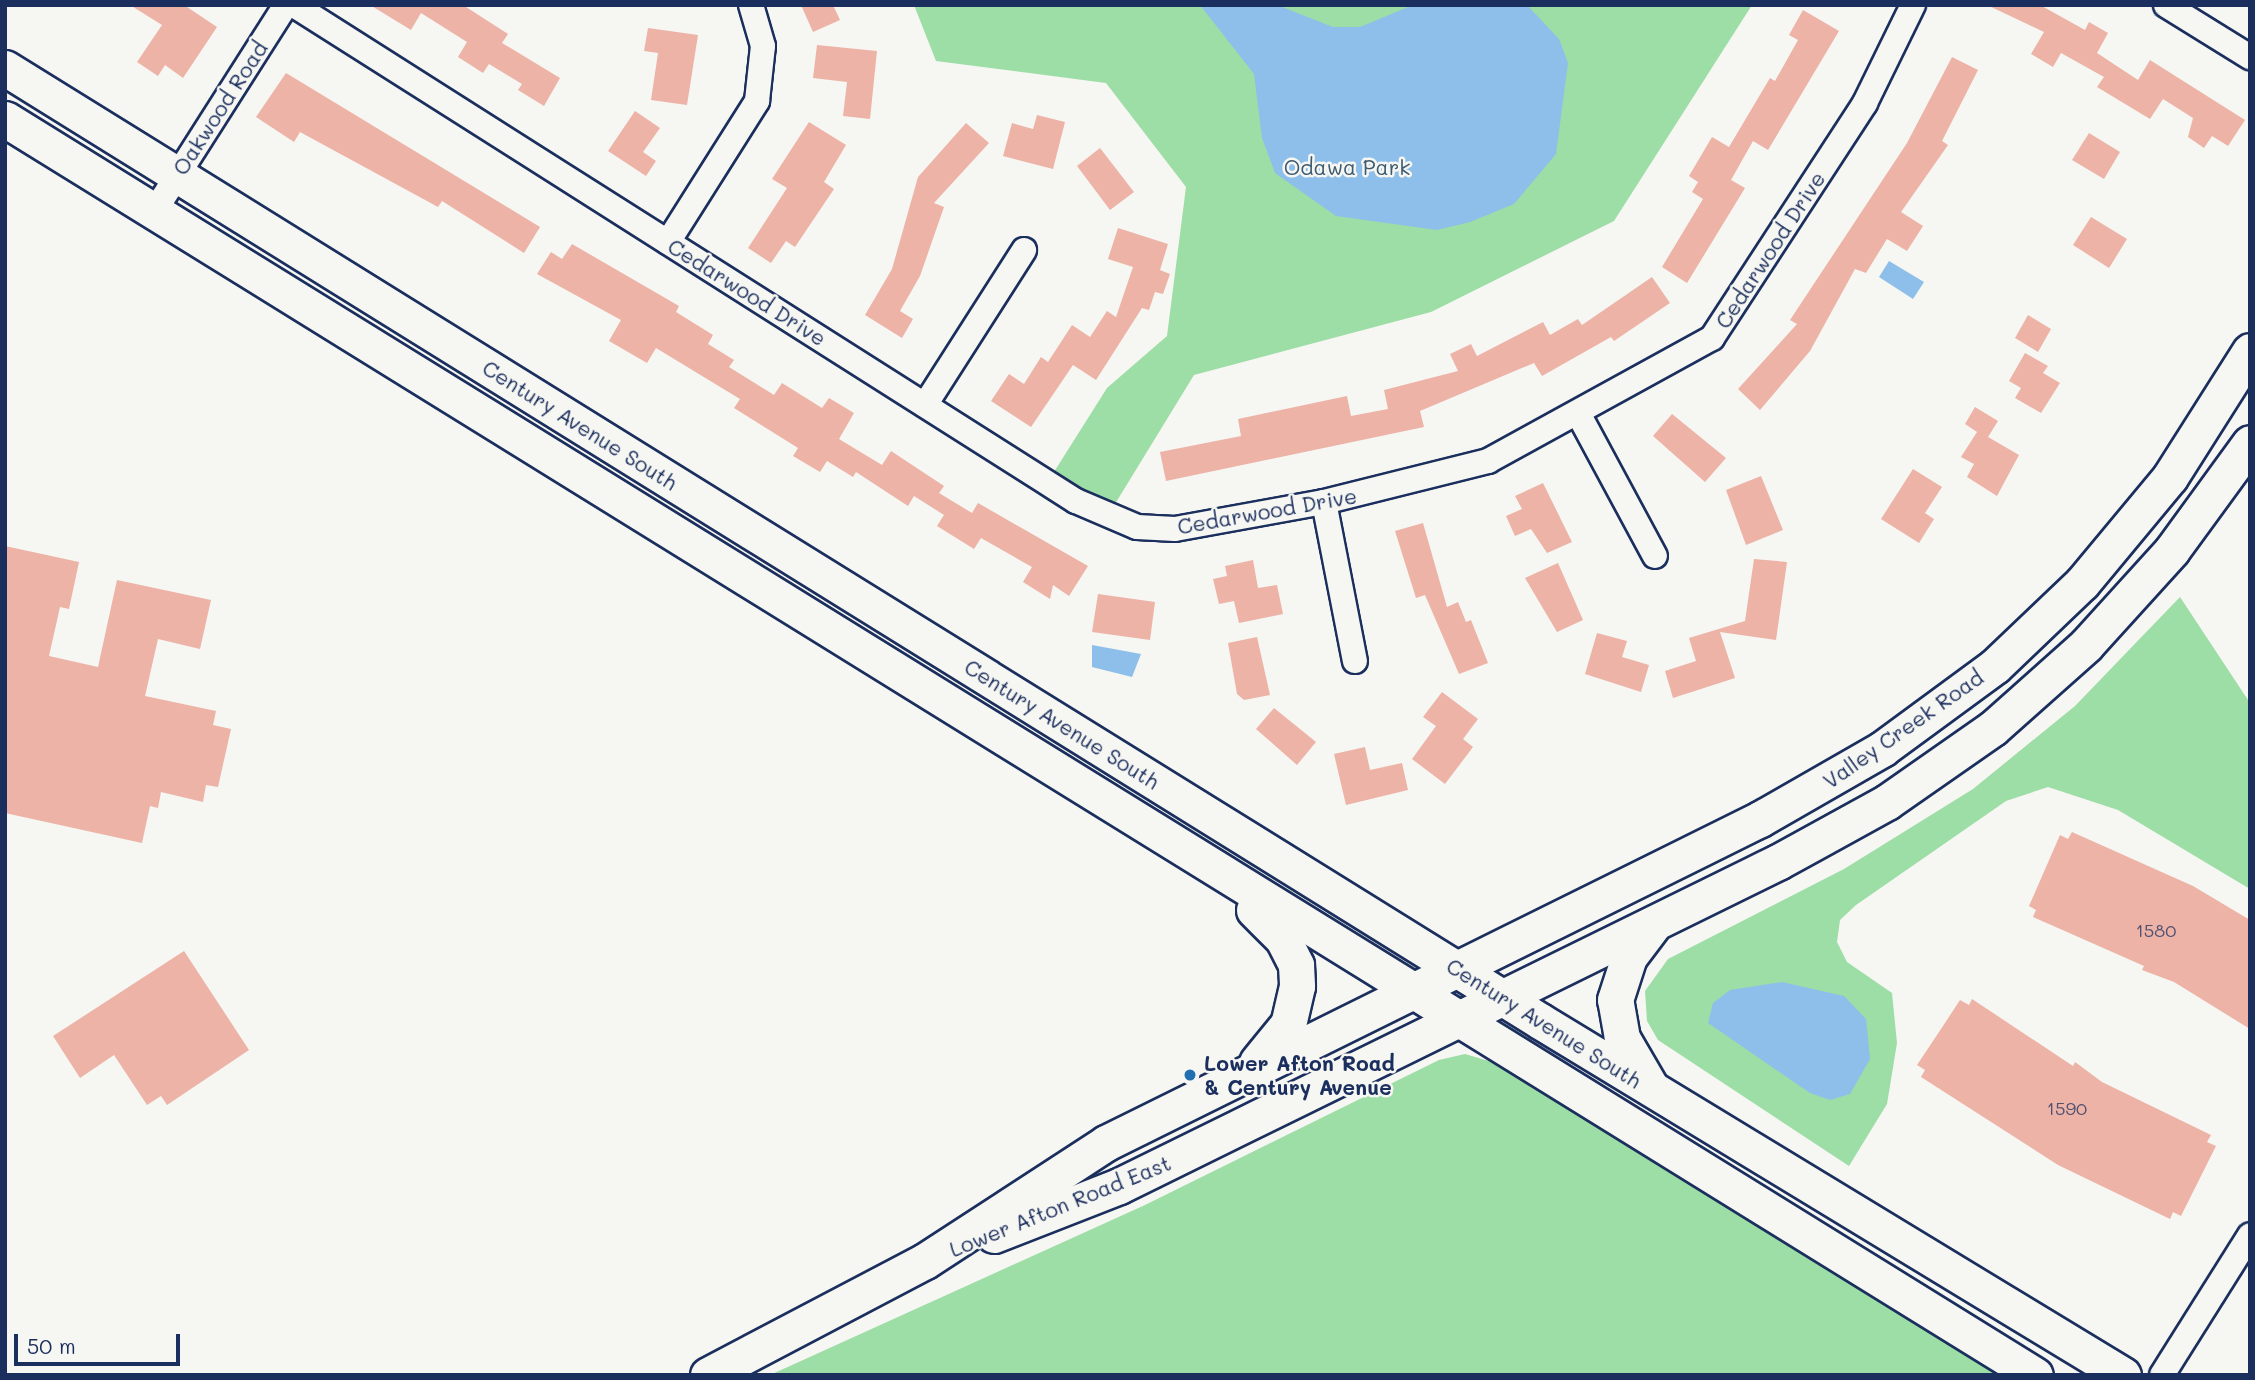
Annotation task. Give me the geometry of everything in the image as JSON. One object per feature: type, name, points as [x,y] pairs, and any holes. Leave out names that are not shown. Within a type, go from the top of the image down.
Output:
[{"type":"main road","name":"Century Avenue South","points":[[5,68],[1651,1089],[2123,1375]]},
{"type":"main road","name":"Century Avenue South","points":[[5,119],[1217,873],[2035,1375]]},
{"type":"main road","name":"Valley Creek Road","points":[[1408,991],[1812,792],[1965,689],[2051,615],[2137,522],[2200,434],[2250,351]]},
{"type":"main road","points":[[1458,1021],[1866,814],[1993,728],[2068,662],[2139,589],[2250,443]]},
{"type":"main road","points":[[1217,873],[1283,939],[1296,965],[1288,1024],[1249,1071]]},
{"type":"main road","points":[[1651,1089],[1618,1028],[1615,993],[1629,957],[1659,921]]},
{"type":"main road","name":"Lower Afton Road East","points":[[708,1375],[925,1261],[1106,1143],[1408,991]]},
{"type":"main road","name":"Lower Afton Road East","points":[[925,1261],[1119,1186],[1458,1021]]},
{"type":"street","name":"Oakwood Road","points":[[154,212],[286,5]]},
{"type":"street","name":"Cedarwood Drive","points":[[294,5],[1076,500],[1138,527],[1175,529],[1324,502],[1451,474],[1579,415],[1684,358],[1730,317],[1865,103],[1913,5]]},
{"type":"street","points":[[668,242],[757,101],[763,46],[751,5]]},
{"type":"street","points":[[2166,5],[2250,57]]},
{"type":"street","points":[[925,405],[1024,250]]},
{"type":"street","points":[[1579,415],[1655,556]]},
{"type":"street","points":[[1324,502],[1355,661]]},
{"type":"street","points":[[2162,1375],[2250,1235]]},
{"type":"green space","name":"Odawa Park","points":[[914,5],[1752,5],[1614,221],[1431,312],[1194,375],[1107,517],[1047,483],[1107,388],[1167,336],[1186,187],[1106,83],[936,61]]},
{"type":"green space","points":[[2180,597],[2250,703],[2250,889],[2118,810],[2048,787],[2006,801],[1856,905],[1840,920],[1837,942],[1847,962],[1892,993],[1897,1043],[1887,1104],[1849,1166],[1658,1040],[1647,1021],[1645,991],[1668,959],[1844,869],[1973,789],[2075,706]]},
{"type":"green space","points":[[1465,1054],[1499,1064],[2008,1375],[770,1375],[1145,1205],[1439,1060]]},
{"type":"water","points":[[1200,5],[1277,5],[1333,27],[1360,27],[1413,5],[1527,5],[1559,39],[1568,63],[1556,154],[1514,204],[1470,222],[1437,230],[1336,216],[1275,173],[1262,138],[1254,74]]},
{"type":"water","points":[[1889,261],[1924,282],[1913,299],[1879,277]]},
{"type":"water","points":[[1092,645],[1141,654],[1132,677],[1092,667]]},
{"type":"water","points":[[1782,982],[1844,996],[1866,1019],[1870,1059],[1850,1094],[1830,1100],[1810,1093],[1708,1023],[1713,1003],[1730,990]]},
{"type":"building","points":[[130,5],[184,5],[217,27],[183,78],[165,65],[158,76],[137,62],[162,25]]},
{"type":"building","points":[[370,5],[463,5],[508,34],[502,43],[560,78],[544,106],[518,90],[522,84],[489,64],[483,73],[458,57],[467,42],[421,13],[411,30]]},
{"type":"building","points":[[801,5],[833,5],[840,20],[813,32]]},
{"type":"building","points":[[1987,5],[2040,5],[2085,30],[2089,22],[2108,33],[2097,53],[2138,80],[2150,60],[2245,120],[2228,146],[2212,136],[2204,148],[2188,137],[2193,118],[2163,99],[2150,119],[2097,87],[2104,77],[2061,53],[2053,67],[2031,54],[2044,32]]},
{"type":"building","points":[[1803,10],[1839,31],[1768,150],[1753,141],[1731,180],[1745,188],[1687,283],[1662,267],[1703,199],[1692,192],[1698,182],[1689,176],[1712,137],[1729,147],[1770,78],[1775,81],[1798,40],[1789,35]]},
{"type":"building","points":[[648,28],[698,35],[687,105],[651,100],[658,53],[644,51]]},
{"type":"building","points":[[817,45],[877,51],[870,119],[843,116],[847,82],[813,78]]},
{"type":"building","points":[[1952,57],[1978,70],[1942,141],[1948,145],[1901,212],[1923,226],[1907,251],[1887,239],[1866,273],[1855,269],[1810,351],[1760,410],[1738,389],[1797,324],[1790,320],[1907,143]]},
{"type":"building","points":[[286,73],[540,227],[524,253],[442,201],[438,207],[300,132],[294,142],[256,117]]},
{"type":"building","points":[[635,111],[660,128],[643,152],[656,161],[646,176],[608,151]]},
{"type":"building","points":[[1037,115],[1065,122],[1053,169],[1003,156],[1012,123],[1033,129]]},
{"type":"building","points":[[809,122],[846,145],[824,182],[834,189],[795,247],[786,241],[771,263],[748,248],[787,188],[772,179]]},
{"type":"building","points":[[966,123],[989,143],[934,203],[944,207],[920,276],[900,311],[913,319],[902,338],[865,315],[892,269],[918,177]]},
{"type":"building","points":[[2089,133],[2120,152],[2104,179],[2072,160]]},
{"type":"building","points":[[1100,148],[1134,192],[1110,210],[1077,166]]},
{"type":"building","points":[[2091,217],[2127,239],[2109,268],[2073,245]]},
{"type":"building","points":[[1118,228],[1168,244],[1160,270],[1170,274],[1163,294],[1155,292],[1149,310],[1142,308],[1096,380],[1073,365],[1031,427],[991,401],[1009,374],[1024,384],[1041,357],[1048,362],[1072,325],[1090,337],[1107,311],[1116,317],[1133,267],[1108,259]]},
{"type":"building","points":[[572,244],[679,306],[676,312],[713,335],[708,344],[734,360],[729,367],[774,395],[782,383],[822,408],[829,398],[854,413],[839,439],[882,465],[891,451],[944,486],[939,493],[972,513],[978,503],[1088,566],[1069,596],[1053,585],[1050,599],[1023,582],[1032,567],[981,538],[974,549],[937,526],[944,515],[914,496],[908,506],[856,472],[853,477],[827,461],[820,472],[793,456],[798,448],[734,408],[740,399],[656,348],[647,363],[609,341],[621,320],[537,274],[551,252],[562,259]]},
{"type":"building","points":[[1652,277],[1670,303],[1614,341],[1611,337],[1542,376],[1534,363],[1420,411],[1424,427],[1166,481],[1160,452],[1241,436],[1238,419],[1347,396],[1351,416],[1388,409],[1384,390],[1458,371],[1450,354],[1471,344],[1477,356],[1543,322],[1550,335],[1578,319],[1582,325]]},
{"type":"building","points":[[2028,315],[2051,329],[2038,352],[2015,338]]},
{"type":"building","points":[[2025,353],[2048,366],[2043,373],[2060,383],[2041,413],[2015,398],[2021,388],[2009,381]]},
{"type":"building","points":[[1975,407],[1998,421],[1988,437],[2019,455],[1997,496],[1967,477],[1974,464],[1961,457],[1977,432],[1965,424]]},
{"type":"building","points":[[1672,414],[1726,458],[1705,482],[1653,436]]},
{"type":"building","points":[[1913,469],[1942,487],[1925,513],[1934,519],[1919,543],[1881,519]]},
{"type":"building","points":[[1761,476],[1783,530],[1746,545],[1726,490]]},
{"type":"building","points":[[1543,483],[1572,542],[1547,553],[1531,529],[1515,536],[1506,516],[1522,509],[1515,496]]},
{"type":"building","points":[[1423,523],[1447,607],[1458,602],[1466,622],[1471,620],[1488,663],[1459,674],[1425,595],[1416,598],[1395,531]]},
{"type":"building","points":[[5,546],[79,562],[69,609],[60,607],[49,656],[98,667],[117,580],[211,600],[200,649],[158,639],[145,696],[216,711],[213,725],[231,729],[218,787],[206,785],[203,802],[161,792],[158,808],[150,806],[142,843],[5,813]]},
{"type":"building","points":[[1754,559],[1787,562],[1776,640],[1720,632],[1735,678],[1673,698],[1665,671],[1696,661],[1689,638],[1745,621]]},
{"type":"building","points":[[1253,560],[1258,588],[1277,585],[1283,614],[1239,623],[1234,601],[1219,604],[1213,579],[1227,576],[1225,566]]},
{"type":"building","points":[[1558,563],[1583,620],[1557,632],[1525,578]]},
{"type":"building","points":[[1098,594],[1155,602],[1150,640],[1092,632]]},
{"type":"building","points":[[1597,633],[1627,641],[1622,657],[1649,665],[1641,692],[1585,674]]},
{"type":"building","points":[[1257,637],[1270,695],[1244,700],[1237,694],[1228,643]]},
{"type":"building","points":[[1442,692],[1478,719],[1463,739],[1473,747],[1445,784],[1412,759],[1436,726],[1423,717]]},
{"type":"building","points":[[1274,708],[1316,742],[1297,765],[1256,729]]},
{"type":"building","points":[[1365,747],[1370,770],[1402,763],[1408,790],[1346,805],[1334,754]]},
{"type":"building","points":[[2072,832],[2193,886],[2250,920],[2250,1029],[2174,982],[2142,970],[2144,966],[2033,917],[2036,910],[2029,906],[2060,835],[2068,839]]},
{"type":"building","points":[[184,951],[249,1050],[167,1105],[161,1096],[147,1105],[114,1055],[80,1078],[53,1036]]},
{"type":"building","points":[[1972,999],[2073,1066],[2075,1062],[2102,1082],[2211,1135],[2207,1142],[2216,1146],[2181,1216],[2173,1212],[2170,1219],[2058,1165],[1921,1077],[1925,1070],[1917,1065],[1960,1000],[1969,1005]]},
{"type":"place","name":"Lower Afton Road & Century Avenue","points":[[1190,1075]]}]
